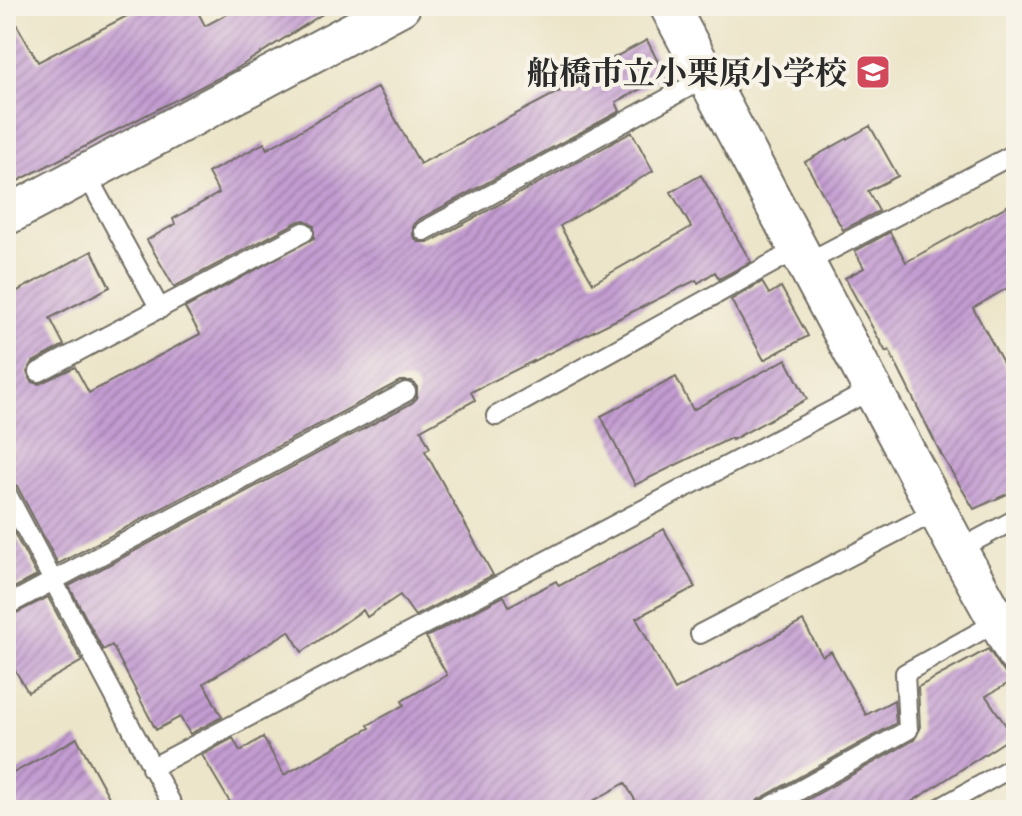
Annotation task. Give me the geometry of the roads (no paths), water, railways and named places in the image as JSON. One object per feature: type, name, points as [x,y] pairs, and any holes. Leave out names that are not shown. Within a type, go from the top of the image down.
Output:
[{"type":"street","points":[[6,216],[401,6]]},
{"type":"street","points":[[669,6],[1007,638]]},
{"type":"lane","points":[[424,231],[707,77]]},
{"type":"lane","points":[[496,416],[802,256],[1016,153]]},
{"type":"lane","points":[[85,172],[160,309]]},
{"type":"lane","points":[[39,372],[304,232]]},
{"type":"lane","points":[[151,768],[873,389]]},
{"type":"lane","points":[[6,606],[406,392]]},
{"type":"lane","points":[[6,492],[175,810]]},
{"type":"lane","points":[[700,634],[937,511]]},
{"type":"lane","points":[[958,550],[1016,519]]},
{"type":"lane","points":[[764,810],[908,730],[905,673],[1007,638]]},
{"type":"lane","points":[[936,810],[1016,765]]},
{"type":"place","name":"船橋市立小栗原小学校","points":[[873,72]]}]
